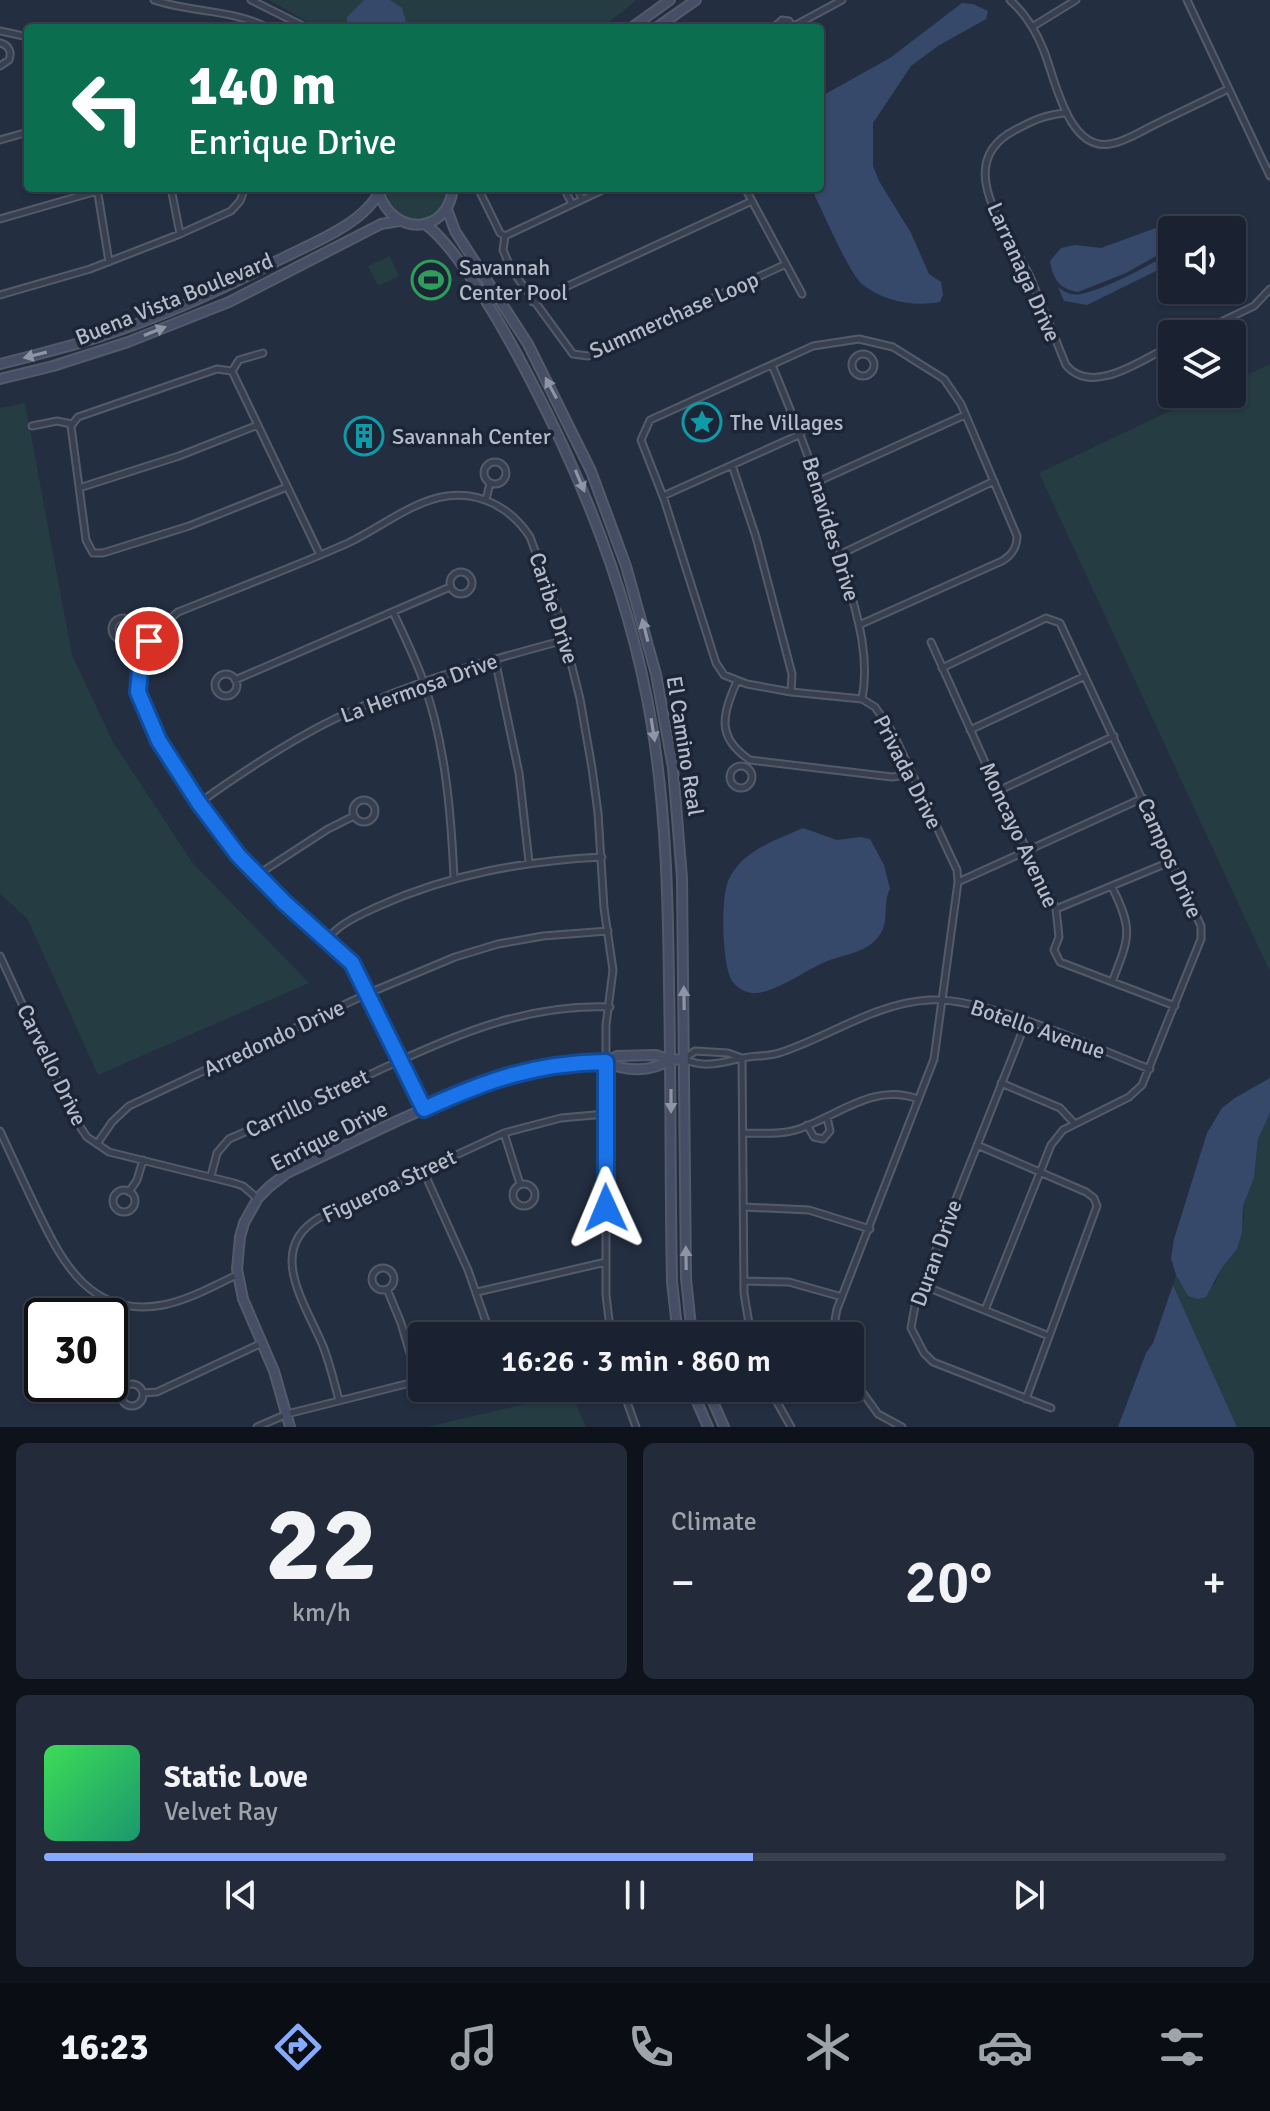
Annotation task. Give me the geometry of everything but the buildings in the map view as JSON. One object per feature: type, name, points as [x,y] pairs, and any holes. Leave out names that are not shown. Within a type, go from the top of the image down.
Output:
[{"type":"main road","points":[[639,24],[670,0]]},
{"type":"main road","points":[[662,24],[696,0]]},
{"type":"main road","name":"Buena Vista Boulevard","points":[[0,364],[67,347],[151,319],[213,292],[318,241],[367,211],[378,192]]},
{"type":"main road","points":[[379,192],[382,204],[399,221],[416,225],[441,216],[447,209],[452,192]]},
{"type":"main road","name":"El Camino Real","points":[[447,209],[455,231],[528,344],[591,471],[626,566],[656,674],[679,822],[686,1278],[691,1322]]},
{"type":"main road","name":"Buena Vista Boulevard","points":[[0,379],[128,342],[229,302],[381,224],[399,221]]},
{"type":"main road","name":"El Camino Real","points":[[425,224],[441,238],[515,351],[578,477],[615,574],[643,679],[665,828],[672,1282],[676,1322]]},
{"type":"main road","points":[[318,241],[325,255]]},
{"type":"main road","points":[[484,301],[496,292]]},
{"type":"main road","name":"Enrique Drive","points":[[290,1427],[237,1275],[240,1237],[258,1198],[287,1173],[473,1087],[523,1070],[569,1062],[606,1062],[618,1068],[656,1069],[670,1060],[684,1059]]},
{"type":"main road","points":[[697,1402],[708,1427]]},
{"type":"main road","points":[[713,1402],[724,1427]]},
{"type":"street","points":[[154,0],[237,15],[258,24]]},
{"type":"street","points":[[251,0],[299,24]]},
{"type":"street","points":[[799,24],[842,0]]},
{"type":"street","points":[[1010,0],[1024,12],[1043,48],[1067,113],[1079,133],[1109,145],[1228,89]]},
{"type":"street","points":[[1032,27],[1076,0]]},
{"type":"street","points":[[1187,0],[1270,176]]},
{"type":"street","points":[[0,66],[9,60],[10,53],[7,46],[0,43],[2,32],[24,36]]},
{"type":"street","name":"Larranaga Drive","points":[[1067,113],[1044,115],[1003,136],[989,150],[984,163],[985,183],[997,216],[1030,278],[1072,373],[1082,378],[1101,379],[1158,352]]},
{"type":"street","points":[[0,140],[24,133]]},
{"type":"street","points":[[0,219],[90,192]]},
{"type":"street","points":[[97,192],[109,262]]},
{"type":"street","points":[[172,192],[180,234]]},
{"type":"street","points":[[0,295],[109,262],[180,234],[231,211],[243,192]]},
{"type":"street","name":"Summerchase Loop","points":[[480,192],[500,233],[505,236],[503,250],[506,259],[533,302],[573,354],[588,356],[786,264]]},
{"type":"street","points":[[566,192],[572,204]]},
{"type":"street","points":[[579,192],[582,199]]},
{"type":"street","points":[[505,236],[598,192]]},
{"type":"street","points":[[747,192],[802,294]]},
{"type":"street","points":[[533,302],[752,201]]},
{"type":"street","points":[[1225,320],[1254,306],[1270,289]]},
{"type":"street","points":[[859,625],[1002,561],[1012,553],[1017,536],[965,415],[944,379],[893,347],[859,339],[823,343],[650,420],[641,440],[663,496],[716,663],[724,675],[737,680],[724,714],[724,724],[734,745],[750,760],[892,777],[912,774]]},
{"type":"street","points":[[868,355],[872,342]]},
{"type":"street","points":[[232,371],[239,360],[263,353]]},
{"type":"street","points":[[868,355],[874,363],[873,370],[868,375],[858,375],[852,366],[854,359],[868,355]]},
{"type":"street","name":"Benavides Drive","points":[[772,365],[819,481],[841,554],[864,656],[862,699]]},
{"type":"street","points":[[232,371],[217,369],[78,417],[72,424],[70,436],[87,546],[97,554],[189,526],[287,487]]},
{"type":"street","points":[[232,371],[320,555]]},
{"type":"street","points":[[819,481],[965,415]]},
{"type":"street","points":[[32,426],[57,421],[72,424]]},
{"type":"street","points":[[79,488],[194,451],[258,425]]},
{"type":"street","points":[[663,496],[801,434]]},
{"type":"street","points":[[424,1109],[352,963],[257,875],[199,803],[159,741],[142,705],[138,675],[149,641],[168,618],[178,612],[320,555],[434,499],[461,495],[486,500],[490,483],[484,473],[486,466],[492,462],[500,463],[506,471],[505,477],[497,484],[490,483]]},
{"type":"street","points":[[732,465],[760,553],[792,674],[791,692]]},
{"type":"street","points":[[841,554],[994,481]]},
{"type":"street","name":"Caribe Drive","points":[[486,500],[514,517],[530,537],[540,560],[565,640],[587,736],[613,970],[606,1025],[608,1322]]},
{"type":"street","points":[[457,573],[467,574],[471,579],[471,587],[466,593],[455,593],[450,587],[450,580],[457,573]]},
{"type":"street","points":[[235,680],[450,587]]},
{"type":"street","points":[[393,612],[423,681],[447,787],[454,878]]},
{"type":"street","points":[[121,618],[128,619],[133,624],[133,634],[121,640],[113,632],[113,624],[121,618]]},
{"type":"street","name":"Campos Drive","points":[[942,668],[1046,618],[1060,623],[1201,926],[1201,939],[1142,1085],[1129,1097],[1063,1130],[1051,1145],[985,1310]]},
{"type":"street","points":[[133,634],[149,641]]},
{"type":"street","name":"La Hermosa Drive","points":[[199,803],[243,771],[356,709],[423,681],[565,640]]},
{"type":"street","name":"Moncayo Avenue","points":[[931,642],[998,791],[1056,909],[1059,937],[1054,950],[1056,958],[1175,1006]]},
{"type":"street","points":[[495,659],[519,773],[529,862]]},
{"type":"street","points":[[221,675],[231,675],[235,680],[236,688],[229,696],[221,695],[216,690],[215,683],[221,675]]},
{"type":"street","points":[[970,730],[1085,676]]},
{"type":"street","name":"Privada Drive","points":[[737,680],[791,692],[862,699],[882,716],[957,870],[958,882],[934,1059],[834,1322]]},
{"type":"street","points":[[998,791],[1114,736]]},
{"type":"street","points":[[745,767],[750,760]]},
{"type":"street","points":[[738,767],[745,767],[751,775],[750,782],[746,787],[736,787],[730,782],[730,774],[738,767]]},
{"type":"street","points":[[958,882],[1143,798]]},
{"type":"street","points":[[360,800],[368,800],[374,805],[374,816],[369,820],[362,822],[354,816],[353,808],[360,800]]},
{"type":"street","points":[[257,875],[328,829],[354,816]]},
{"type":"street","points":[[328,939],[347,921],[412,892],[454,878],[529,862],[602,857]]},
{"type":"street","points":[[1056,909],[1172,861]]},
{"type":"street","points":[[1112,887],[1129,934],[1112,982]]},
{"type":"street","name":"Arredondo Drive","points":[[97,1144],[112,1122],[129,1106],[445,960],[487,947],[543,936],[608,931]]},
{"type":"street","name":"Carvello Drive","points":[[1,961],[75,1119],[87,1137],[116,1154],[211,1176],[243,1186],[258,1198]]},
{"type":"street","name":"Botello Avenue","points":[[742,1058],[728,1053],[695,1051],[684,1059],[695,1065],[729,1063],[742,1058],[781,1053],[881,1010],[906,1003],[943,1000],[968,1004],[1026,1022],[1150,1069]]},
{"type":"street","name":"Carrillo Street","points":[[211,1176],[217,1153],[229,1139],[446,1039],[501,1020],[566,1008],[610,1007]]},
{"type":"street","name":"Duran Drive","points":[[1026,1022],[922,1285],[911,1328],[924,1353],[944,1367],[1051,1408]]},
{"type":"street","points":[[742,1058],[744,1281],[749,1322]]},
{"type":"street","points":[[1001,1083],[1060,1108],[1074,1123]]},
{"type":"street","points":[[743,1133],[780,1133],[885,1093],[918,1099]]},
{"type":"street","name":"Figueroa Street","points":[[339,1400],[324,1348],[292,1275],[291,1259],[296,1242],[306,1227],[319,1218],[504,1133],[552,1120],[606,1114]]},
{"type":"street","points":[[807,1125],[814,1137],[823,1139],[830,1131],[827,1117]]},
{"type":"street","points":[[0,1131],[61,1259],[76,1278],[104,1298]]},
{"type":"street","points":[[504,1133],[520,1184]]},
{"type":"street","points":[[977,1145],[1086,1192],[1094,1198],[1097,1206],[1026,1399]]},
{"type":"street","points":[[129,1192],[137,1180],[143,1160]]},
{"type":"street","points":[[423,1170],[477,1292],[487,1322]]},
{"type":"street","points":[[520,1184],[527,1184],[534,1192],[534,1199],[527,1206],[519,1205],[514,1200],[513,1192],[520,1184]]},
{"type":"street","points":[[122,1190],[129,1192],[135,1200],[133,1207],[128,1212],[118,1211],[113,1205],[113,1198],[122,1190]]},
{"type":"street","points":[[744,1207],[809,1210],[870,1229]]},
{"type":"street","points":[[477,1292],[606,1262]]},
{"type":"street","points":[[378,1269],[389,1270],[394,1276],[393,1284],[387,1289],[377,1289],[373,1284],[373,1273],[378,1269]]},
{"type":"street","points":[[128,1304],[159,1306],[179,1301],[237,1275]]},
{"type":"street","points":[[744,1281],[799,1283],[842,1297]]},
{"type":"street","points":[[922,1285],[1049,1336]]},
{"type":"street","points":[[387,1289],[408,1344]]},
{"type":"street","points":[[143,1393],[157,1392],[262,1343]]},
{"type":"street","points":[[132,1384],[143,1393],[140,1403],[134,1406],[124,1403],[121,1397],[125,1386],[132,1384]]},
{"type":"street","points":[[257,1427],[287,1414],[408,1384]]},
{"type":"street","points":[[864,1394],[878,1414],[902,1427]]},
{"type":"street","points":[[627,1402],[636,1427]]},
{"type":"street","points":[[777,1402],[791,1427]]},
{"type":"green space","points":[[269,0],[637,0],[606,24],[311,24]]},
{"type":"green space","points":[[386,192],[447,192],[437,211],[418,219],[397,211]]},
{"type":"green space","points":[[390,256],[399,276],[378,286],[368,266]]},
{"type":"green space","points":[[1270,364],[1270,972],[1039,473],[1176,408],[1246,408],[1246,375]]},
{"type":"green space","points":[[25,403],[72,655],[113,742],[192,862],[309,983],[98,1075],[27,918],[0,894],[0,408]]},
{"type":"green space","points":[[1270,1113],[1270,1427],[1237,1427],[1173,1285],[1176,1275],[1188,1296],[1215,1284],[1221,1269],[1237,1249],[1244,1217],[1243,1206],[1254,1178],[1258,1139]]},
{"type":"green space","points":[[533,1402],[575,1402],[586,1427],[427,1427]]},
{"type":"water","points":[[364,0],[390,0],[402,8],[406,22],[347,24],[347,17]]},
{"type":"water","points":[[962,3],[988,11],[986,19],[938,46],[911,66],[873,123],[873,166],[911,233],[929,274],[941,282],[943,295],[940,302],[920,304],[899,301],[879,295],[862,284],[842,253],[813,192],[824,192],[824,95],[890,58]]},
{"type":"water","points":[[1158,227],[1158,255],[1126,273],[1078,292],[1066,289],[1058,282],[1050,261],[1061,248],[1075,245],[1101,248]]},
{"type":"water","points":[[1158,259],[1158,270],[1087,305],[1064,301],[1058,287],[1066,292],[1081,294]]},
{"type":"water","name":"Savannah Center Pool","points":[[437,267],[445,284],[425,294],[417,277]]},
{"type":"water","points":[[803,828],[837,840],[870,839],[884,865],[890,889],[882,931],[861,950],[825,962],[769,990],[746,992],[732,981],[726,961],[723,915],[729,879],[752,853]]},
{"type":"water","points":[[1270,1078],[1270,1113],[1258,1139],[1254,1178],[1243,1206],[1242,1232],[1237,1249],[1221,1269],[1206,1297],[1198,1299],[1188,1296],[1171,1258],[1207,1133],[1222,1108]]},
{"type":"water","points":[[1173,1285],[1237,1427],[1118,1427]]},
{"type":"place","name":"Savannah Center Pool","points":[[431,280]]},
{"type":"place","name":"The Villages","points":[[702,422]]},
{"type":"place","name":"Savannah Center","points":[[364,436]]},
{"type":"route","points":[[149,641],[141,658],[138,692],[159,741],[210,819],[238,855],[284,902],[352,963],[424,1109],[473,1087],[523,1070],[569,1062],[606,1062],[606,1208]]}]
